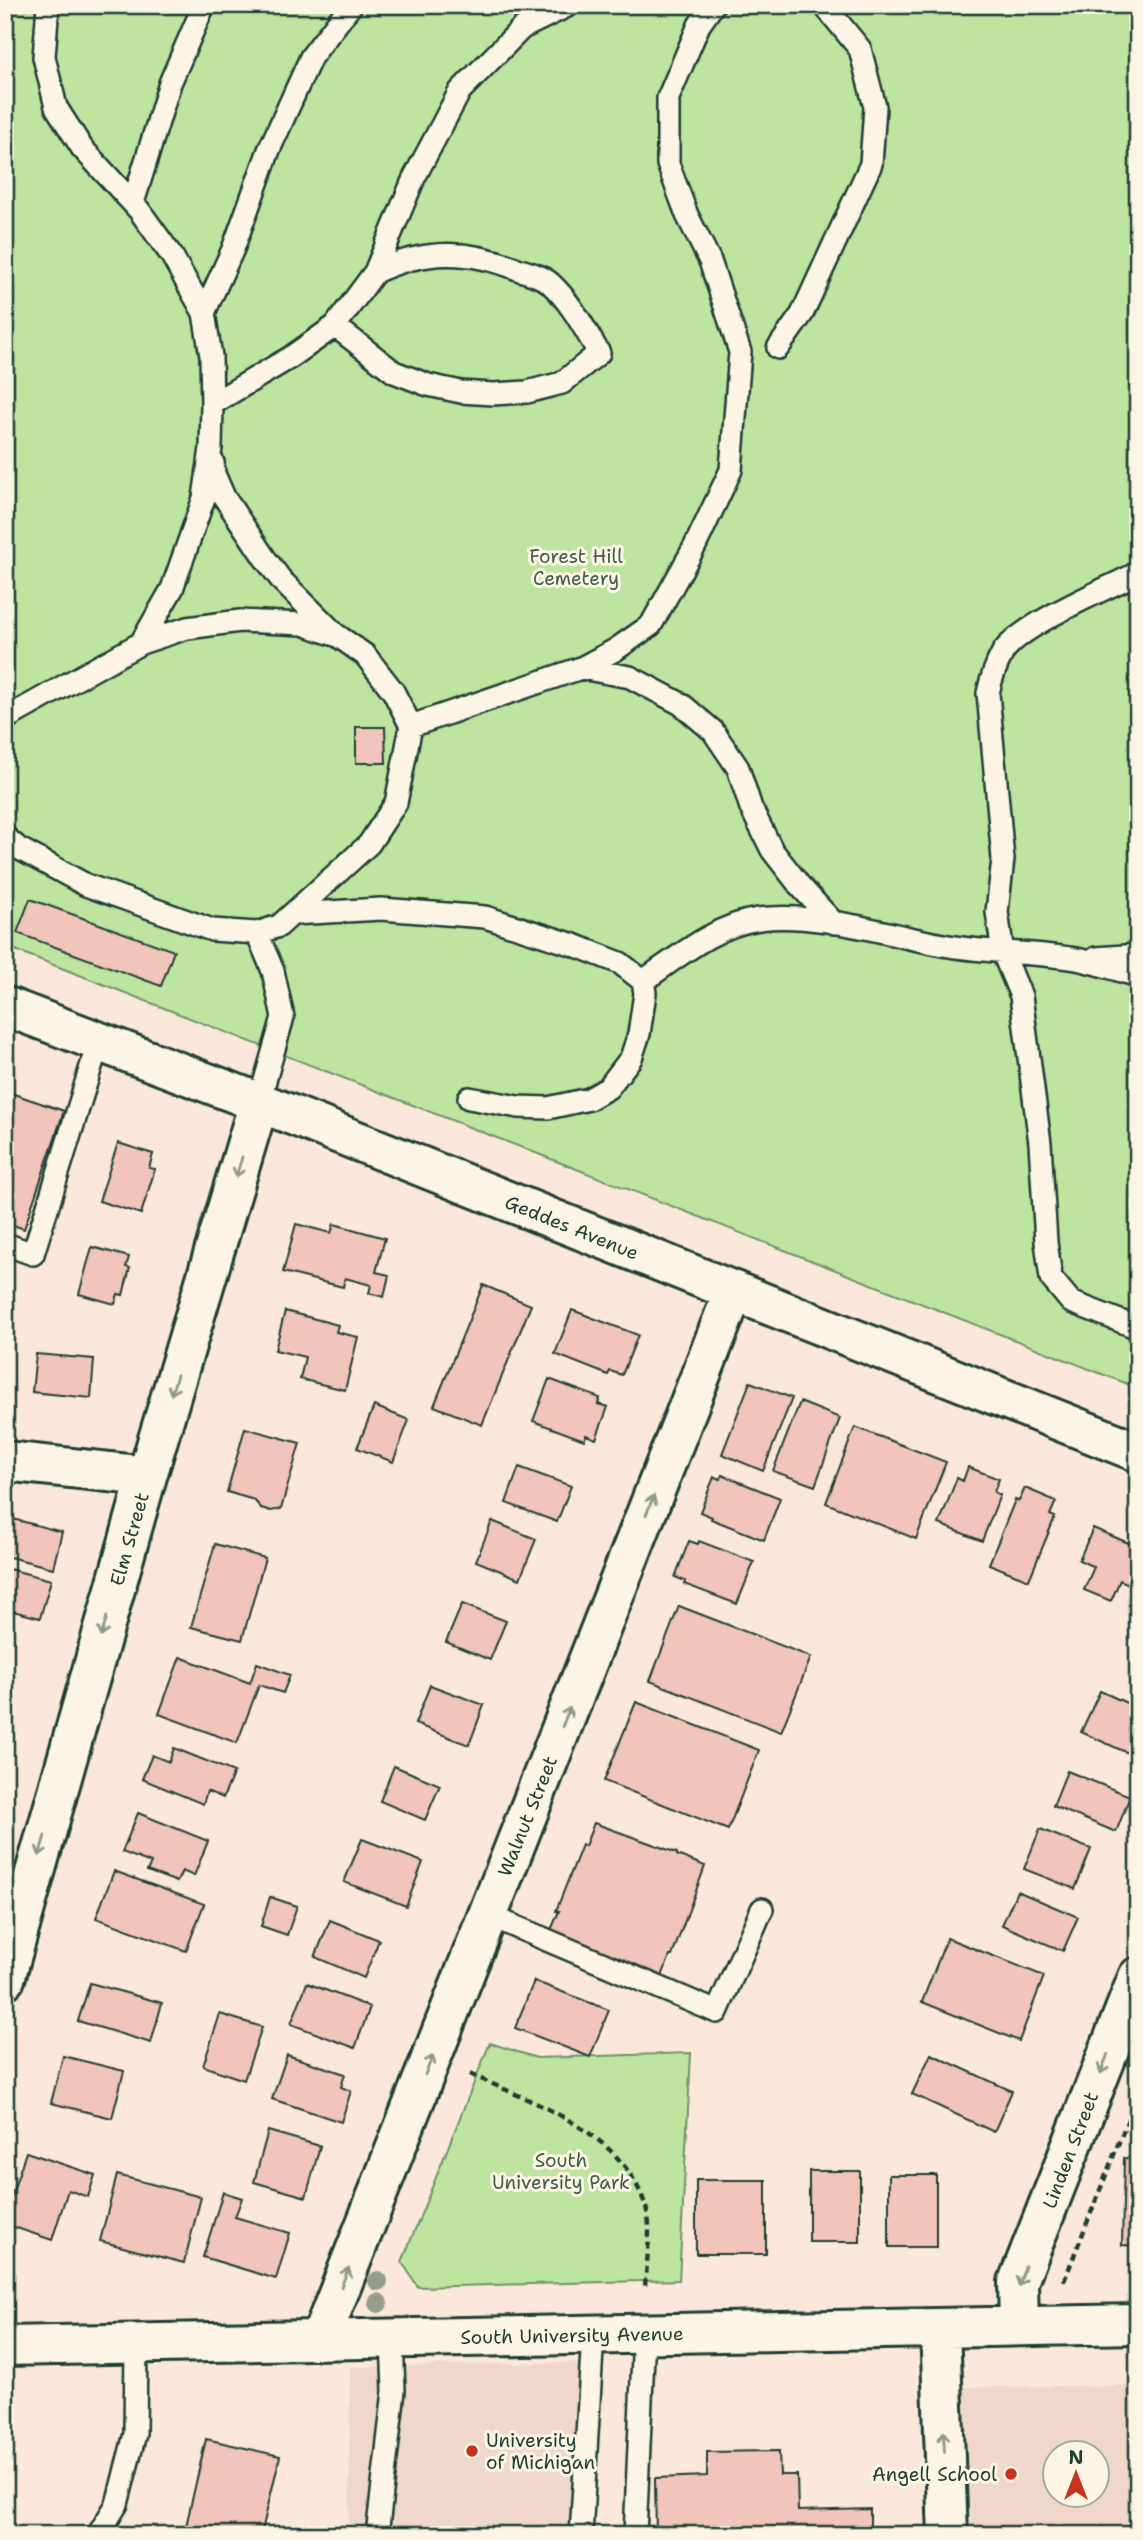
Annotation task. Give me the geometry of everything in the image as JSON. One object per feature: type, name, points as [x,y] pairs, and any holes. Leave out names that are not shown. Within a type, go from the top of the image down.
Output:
[{"type":"street","name":"Geddes Avenue","points":[[5,1006],[259,1102],[1138,1452]]},
{"type":"street","name":"Elm Street","points":[[5,1979],[12,1929],[259,1102]]},
{"type":"street","name":"Walnut Street","points":[[320,2340],[734,1291]]},
{"type":"street","points":[[5,1461],[147,1476]]},
{"type":"street","name":"Linden Street","points":[[1019,2326],[1018,2282],[1138,1977]]},
{"type":"street","name":"South University Avenue","points":[[5,2346],[1138,2324]]},
{"type":"street","points":[[940,2329],[948,2535]]},
{"type":"lane","points":[[48,5],[44,57],[56,107],[82,148],[133,203],[172,256],[204,313],[211,356],[211,448],[204,498],[191,539],[162,609],[141,643]]},
{"type":"lane","points":[[133,203],[170,83],[204,5]]},
{"type":"lane","points":[[204,313],[233,249],[269,150],[311,58],[351,5]]},
{"type":"lane","points":[[212,404],[335,327],[375,272],[414,178],[460,91],[522,29],[569,5]]},
{"type":"lane","points":[[411,726],[582,668],[615,650],[651,625],[695,546],[731,470],[740,352],[710,261],[687,215],[668,164],[668,98],[699,25],[713,5]]},
{"type":"lane","points":[[778,348],[802,314],[871,164],[875,107],[860,49],[824,5]]},
{"type":"lane","points":[[335,327],[394,372],[460,392],[493,394],[527,391],[562,383],[599,353],[567,302],[547,280],[505,263],[471,256],[434,254],[402,260],[375,272]]},
{"type":"lane","points":[[5,837],[49,866],[110,894],[212,930],[257,933],[279,926],[369,844],[396,803],[411,726],[393,691],[365,655],[338,636],[282,581],[264,557],[224,497],[214,474],[211,448]]},
{"type":"lane","points":[[1138,573],[1021,633],[1004,651],[992,676],[988,693],[1003,859],[997,912],[1003,953],[1021,996],[1040,1143],[1051,1278],[1070,1302],[1138,1328]]},
{"type":"lane","points":[[5,719],[141,643],[187,628],[240,621],[303,625],[338,636]]},
{"type":"lane","points":[[582,668],[630,677],[681,704],[713,731],[738,768],[751,808],[772,850],[834,923]]},
{"type":"lane","points":[[293,914],[381,909],[485,918],[575,945],[620,963],[643,981],[645,993],[639,1034],[631,1058],[608,1088],[589,1099],[548,1108],[518,1107],[469,1098]]},
{"type":"lane","points":[[643,981],[697,943],[742,923],[760,919],[782,918],[834,923],[950,947],[1003,953],[1076,959],[1138,955]]},
{"type":"lane","points":[[257,933],[273,971],[283,1017],[259,1102]]},
{"type":"lane","points":[[1076,959],[1138,976]]},
{"type":"lane","points":[[5,1244],[33,1254],[99,1041]]},
{"type":"lane","points":[[488,1915],[717,2012],[762,1909]]},
{"type":"lane","points":[[581,2535],[593,2334]]},
{"type":"lane","points":[[635,2535],[644,2334]]},
{"type":"lane","points":[[377,2535],[394,2391],[392,2339]]},
{"type":"lane","points":[[98,2535],[117,2504],[135,2434],[136,2343]]},
{"type":"path","points":[[470,2074],[564,2117],[603,2142],[631,2173],[648,2213],[645,2287]]},
{"type":"path","points":[[1064,2281],[1138,2094]]},
{"type":"shaded area","name":"University of Michigan","points":[[597,2362],[593,2535],[349,2535],[350,2367]]},
{"type":"shaded area","name":"Angell School","points":[[1138,2385],[1138,2535],[972,2535],[961,2387]]},
{"type":"green space","name":"Forest Hill Cemetery","points":[[5,5],[1138,5],[1138,1388],[5,946]]},
{"type":"green space","name":"South University Park","points":[[490,2043],[537,2058],[691,2053],[679,2280],[418,2287],[402,2262]]},
{"type":"building","points":[[356,727],[385,727],[386,763],[356,763]]},
{"type":"building","points":[[30,899],[174,951],[161,986],[17,933]]},
{"type":"building","points":[[5,1091],[64,1111],[24,1229],[5,1222]]},
{"type":"building","points":[[118,1143],[153,1154],[149,1168],[155,1169],[141,1214],[99,1201]]},
{"type":"building","points":[[296,1224],[331,1233],[334,1224],[385,1238],[376,1272],[389,1275],[384,1297],[369,1293],[371,1285],[345,1278],[343,1287],[283,1272]]},
{"type":"building","points":[[92,1247],[129,1257],[126,1267],[130,1268],[123,1295],[118,1294],[115,1304],[79,1294]]},
{"type":"building","points":[[483,1285],[531,1305],[482,1425],[434,1406]]},
{"type":"building","points":[[572,1310],[638,1335],[622,1375],[610,1371],[608,1375],[555,1354]]},
{"type":"building","points":[[285,1311],[338,1325],[336,1332],[358,1337],[345,1390],[300,1379],[305,1357],[275,1350]]},
{"type":"building","points":[[36,1354],[94,1359],[91,1398],[32,1392]]},
{"type":"building","points":[[549,1379],[600,1398],[598,1404],[608,1407],[596,1439],[586,1435],[584,1440],[533,1421]]},
{"type":"building","points":[[750,1382],[792,1398],[763,1471],[722,1454]]},
{"type":"building","points":[[800,1402],[840,1418],[815,1486],[773,1471]]},
{"type":"building","points":[[374,1406],[409,1420],[393,1462],[357,1448]]},
{"type":"building","points":[[855,1427],[946,1462],[916,1539],[826,1503]]},
{"type":"building","points":[[245,1428],[300,1443],[281,1509],[271,1511],[261,1508],[254,1500],[227,1492]]},
{"type":"building","points":[[519,1467],[571,1486],[557,1522],[506,1503]]},
{"type":"building","points":[[968,1467],[999,1479],[994,1492],[1000,1495],[982,1541],[939,1524],[957,1478],[963,1481]]},
{"type":"building","points":[[722,1475],[780,1498],[764,1540],[700,1512],[714,1477],[721,1479]]},
{"type":"building","points":[[1025,1488],[1056,1501],[1050,1515],[1055,1517],[1029,1580],[989,1564],[1015,1500],[1019,1501]]},
{"type":"building","points":[[13,1519],[62,1532],[53,1568],[5,1556]]},
{"type":"building","points":[[492,1521],[536,1539],[520,1579],[476,1561]]},
{"type":"building","points":[[1093,1528],[1138,1547],[1138,1588],[1120,1580],[1111,1601],[1084,1590],[1094,1567],[1079,1560]]},
{"type":"building","points":[[689,1541],[698,1544],[699,1541],[754,1562],[737,1604],[684,1584],[685,1581],[675,1577]]},
{"type":"building","points":[[215,1544],[265,1558],[242,1640],[191,1627]]},
{"type":"building","points":[[5,1568],[51,1580],[40,1618],[5,1609]]},
{"type":"building","points":[[462,1604],[506,1621],[490,1660],[446,1642]]},
{"type":"building","points":[[679,1606],[811,1657],[781,1732],[650,1681]]},
{"type":"building","points":[[180,1657],[250,1683],[257,1663],[290,1675],[283,1693],[259,1685],[237,1743],[159,1714]]},
{"type":"building","points":[[430,1685],[484,1705],[469,1745],[415,1724]]},
{"type":"building","points":[[1100,1691],[1138,1708],[1138,1741],[1132,1755],[1081,1732]]},
{"type":"building","points":[[636,1702],[759,1750],[728,1830],[604,1781]]},
{"type":"building","points":[[174,1748],[234,1772],[223,1798],[207,1791],[203,1804],[142,1779],[152,1755],[169,1762]]},
{"type":"building","points":[[394,1766],[440,1785],[425,1820],[380,1801]]},
{"type":"building","points":[[1067,1771],[1130,1796],[1116,1832],[1053,1806]]},
{"type":"building","points":[[138,1813],[208,1841],[194,1876],[182,1871],[177,1882],[147,1871],[151,1863],[122,1852]]},
{"type":"building","points":[[594,1823],[705,1866],[661,1979],[549,1935],[582,1845],[585,1846]]},
{"type":"building","points":[[1040,1829],[1091,1849],[1075,1889],[1024,1869]]},
{"type":"building","points":[[362,1839],[423,1862],[406,1906],[344,1882]]},
{"type":"building","points":[[114,1871],[204,1904],[186,1951],[96,1918]]},
{"type":"building","points":[[1017,1891],[1078,1917],[1063,1951],[1002,1925]]},
{"type":"building","points":[[270,1897],[297,1906],[287,1935],[261,1926]]},
{"type":"building","points":[[330,1920],[379,1940],[364,1978],[315,1957]]},
{"type":"building","points":[[947,1938],[1044,1976],[1019,2041],[922,2002]]},
{"type":"building","points":[[534,1981],[609,2010],[590,2057],[515,2028]]},
{"type":"building","points":[[90,1983],[162,2003],[151,2043],[78,2021]]},
{"type":"building","points":[[307,1983],[370,2007],[355,2048],[291,2024]]},
{"type":"building","points":[[220,2014],[262,2027],[244,2080],[203,2066]]},
{"type":"building","points":[[931,2054],[1012,2091],[994,2132],[912,2094]]},
{"type":"building","points":[[287,2055],[345,2074],[341,2087],[351,2091],[341,2122],[272,2099]]},
{"type":"building","points":[[63,2056],[124,2071],[112,2118],[51,2103]]},
{"type":"building","points":[[268,2131],[320,2146],[306,2197],[254,2182]]},
{"type":"building","points":[[26,2152],[95,2175],[88,2197],[68,2190],[52,2240],[5,2224],[5,2215]]},
{"type":"building","points":[[1124,2158],[1138,2159],[1138,2246],[1122,2245]]},
{"type":"building","points":[[809,2171],[860,2171],[860,2242],[809,2242]]},
{"type":"building","points":[[117,2175],[201,2197],[184,2263],[100,2241]]},
{"type":"building","points":[[889,2175],[936,2175],[936,2247],[889,2247]]},
{"type":"building","points":[[696,2180],[766,2180],[766,2254],[696,2254]]},
{"type":"building","points":[[223,2192],[242,2198],[235,2217],[290,2233],[276,2279],[203,2257]]},
{"type":"building","points":[[206,2439],[280,2456],[261,2535],[184,2535]]},
{"type":"building","points":[[779,2451],[780,2475],[797,2475],[798,2511],[870,2509],[870,2535],[656,2535],[655,2478],[707,2476],[707,2452]]},
{"type":"place","name":"University of Michigan","points":[[472,2451]]},
{"type":"place","name":"Angell School","points":[[1011,2474]]}]
